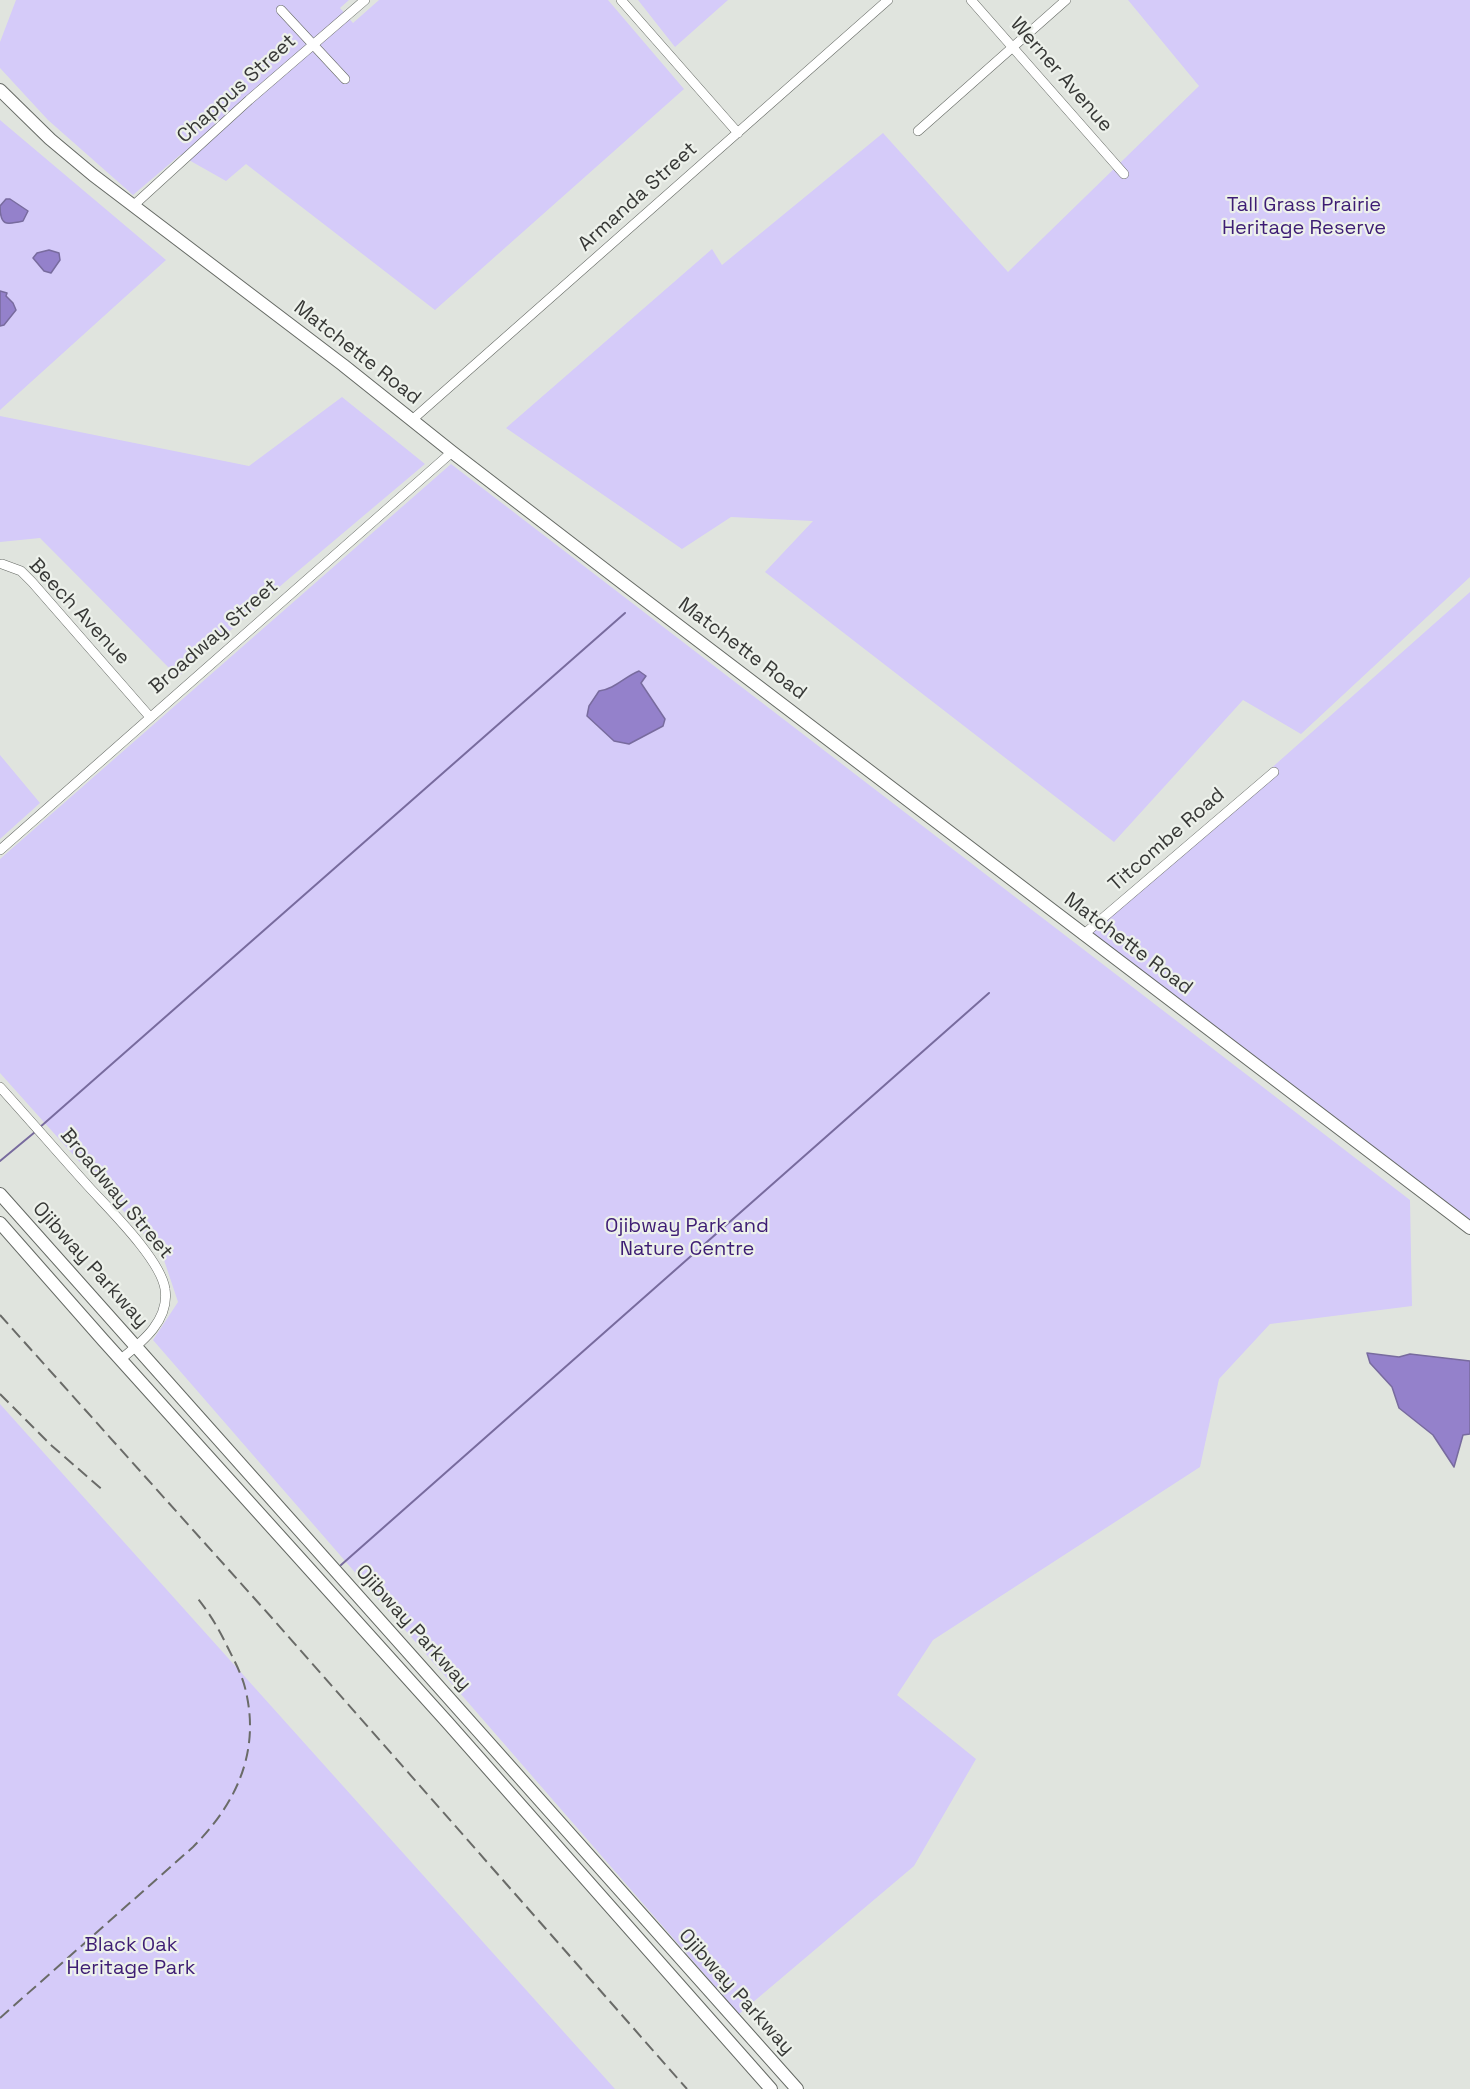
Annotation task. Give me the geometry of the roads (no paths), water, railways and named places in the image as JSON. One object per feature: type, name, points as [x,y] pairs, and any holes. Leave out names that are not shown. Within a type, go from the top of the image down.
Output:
[{"type":"main road","name":"Matchette Road","points":[[0,90],[50,139],[134,206],[1083,935],[1470,1228]]},
{"type":"main road","name":"Ojibway Parkway","points":[[0,1194],[797,2089]]},
{"type":"main road","name":"Ojibway Parkway","points":[[0,1223],[448,1723],[771,2089]]},
{"type":"street","name":"Chappus Street","points":[[134,206],[249,100],[365,0]]},
{"type":"street","points":[[621,0],[738,133]]},
{"type":"street","name":"Armanda Street","points":[[412,420],[888,0]]},
{"type":"street","name":"Werner Avenue","points":[[971,0],[1124,174]]},
{"type":"street","points":[[918,131],[1066,0]]},
{"type":"street","points":[[281,10],[345,79]]},
{"type":"street","name":"Broadway Street","points":[[0,850],[452,452]]},
{"type":"street","name":"Beech Avenue","points":[[2,564],[21,571],[32,582],[150,717]]},
{"type":"street","name":"Titcombe Road","points":[[1083,935],[1274,772]]},
{"type":"street","name":"Broadway Street","points":[[0,1087],[133,1236],[160,1271],[166,1290],[163,1310],[157,1325],[121,1359]]},
{"type":"waterway","points":[[39,1128],[625,613]]},
{"type":"waterway","points":[[341,1565],[989,993]]},
{"type":"waterway","points":[[0,1161],[35,1132]]},
{"type":"railway","points":[[0,1315],[272,1618],[687,2089]]},
{"type":"railway","points":[[0,1394],[52,1446],[105,1492]]},
{"type":"railway","points":[[0,2018],[193,1847],[209,1830],[234,1793],[248,1752],[249,1708],[244,1684],[236,1665],[216,1626],[195,1595]]},
{"type":"park label","name":"Tall Grass Prairie Heritage Reserve","points":[[1304,218]]},
{"type":"park label","name":"Ojibway Park and Nature Centre","points":[[687,1238]]},
{"type":"park label","name":"Black Oak Heritage Park","points":[[131,1958]]}]
